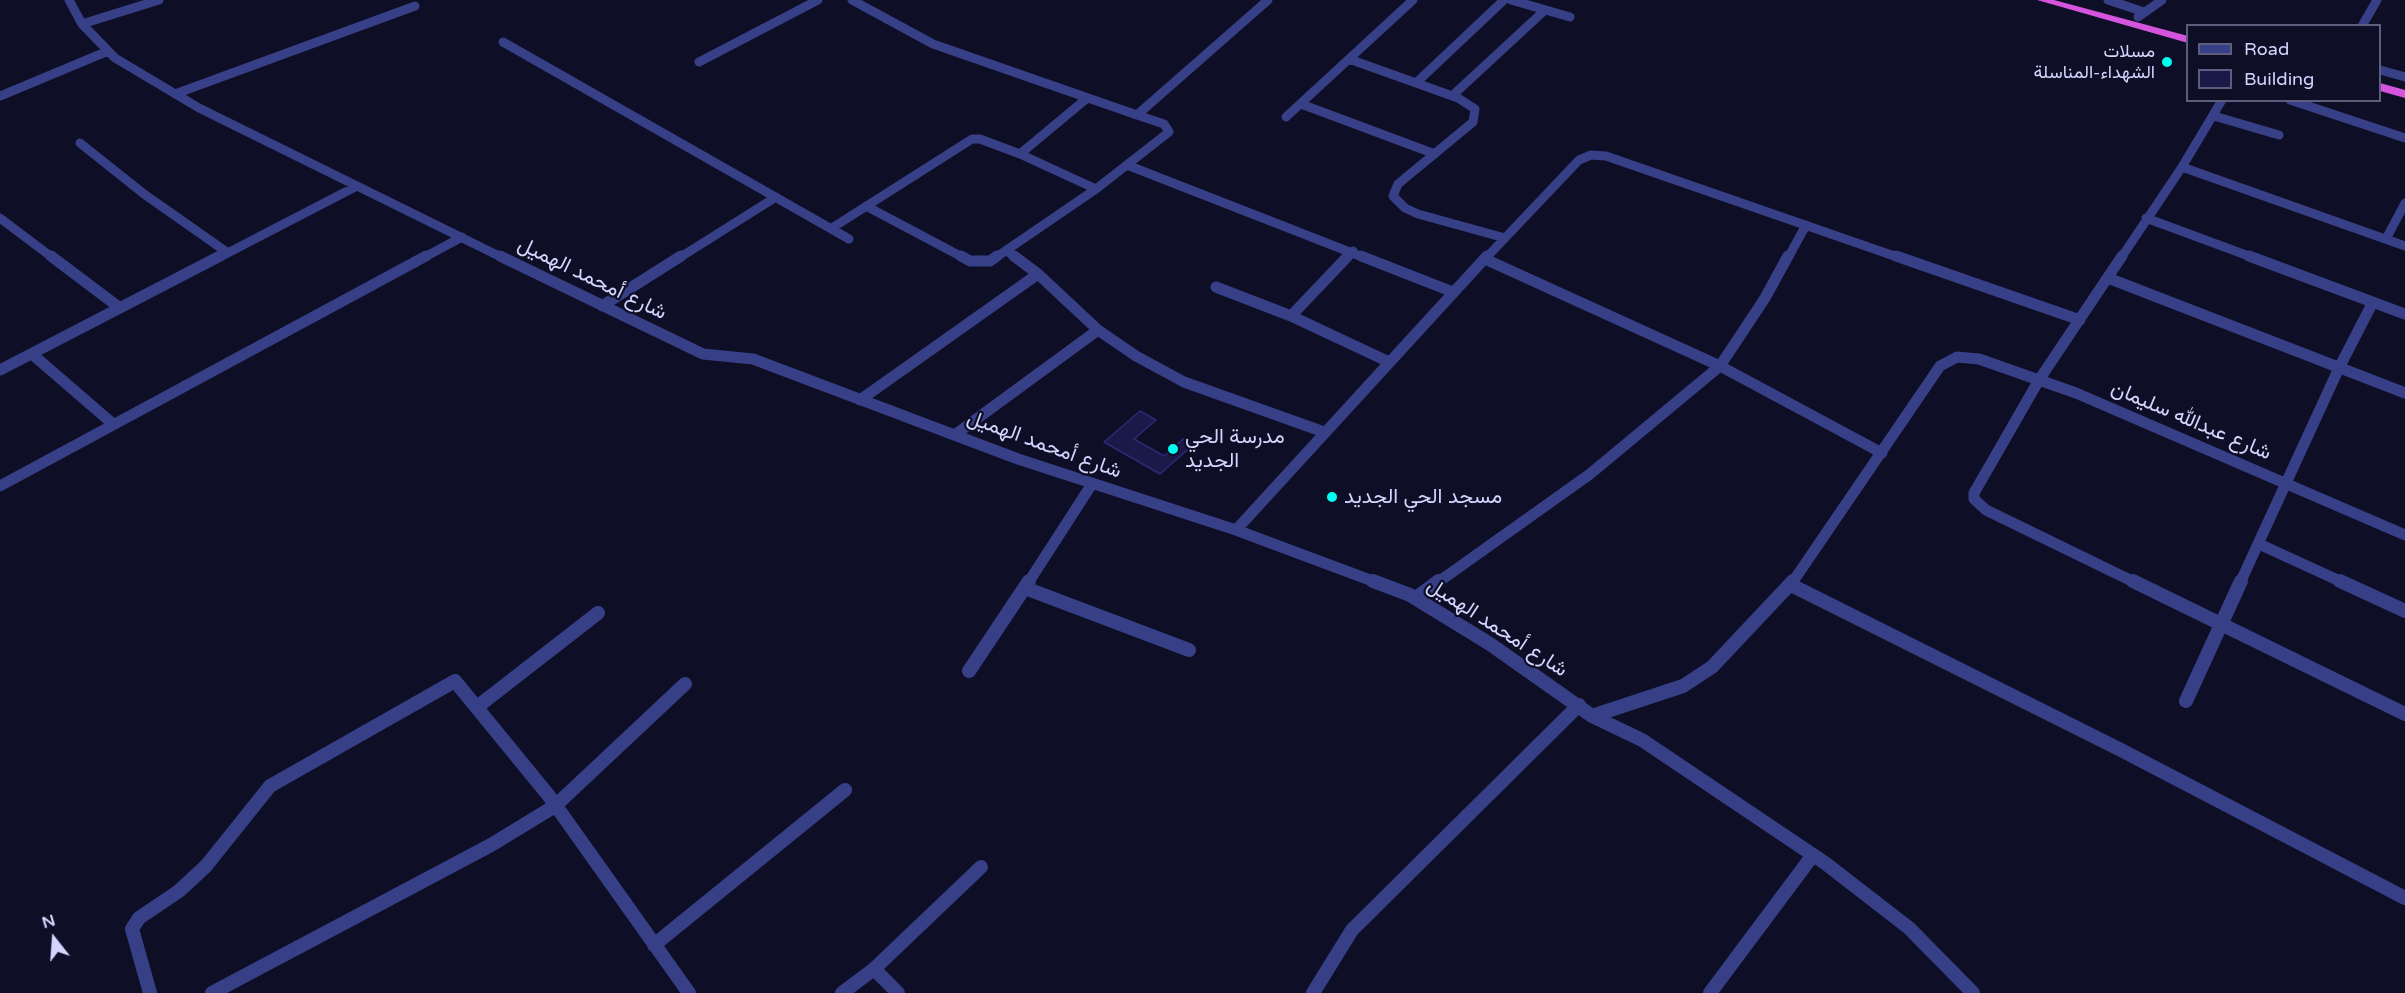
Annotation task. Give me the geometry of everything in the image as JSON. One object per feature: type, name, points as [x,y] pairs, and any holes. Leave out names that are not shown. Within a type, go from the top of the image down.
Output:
[{"type":"highway","points":[[2042,0],[2186,40]]},
{"type":"highway","points":[[2071,0],[2140,15],[2186,32]]},
{"type":"highway","points":[[2381,88],[2405,94]]},
{"type":"highway","points":[[2381,97],[2405,104]]},
{"type":"street","name":"شارع أمحمد الهميل","points":[[69,0],[82,24],[108,51],[175,94],[355,187],[692,350],[704,354],[753,359],[1018,459],[1236,530],[1416,598],[1579,705],[1592,716],[1642,740],[1813,855],[1909,928],[1973,993]]},
{"type":"street","points":[[82,24],[159,0]]},
{"type":"street","points":[[699,62],[818,0]]},
{"type":"street","points":[[852,0],[933,44],[1086,99],[1164,124],[1169,132],[1096,189],[990,261],[970,261],[866,206]]},
{"type":"street","points":[[1137,115],[1268,0]]},
{"type":"street","points":[[1286,117],[1413,0]]},
{"type":"street","points":[[1416,82],[1504,0]]},
{"type":"street","points":[[1512,0],[1570,17]]},
{"type":"street","points":[[2108,0],[2140,15],[2162,0]]},
{"type":"street","points":[[2363,24],[2377,0]]},
{"type":"street","points":[[175,94],[415,6]]},
{"type":"street","points":[[1452,96],[1545,10]]},
{"type":"street","points":[[503,42],[849,239]]},
{"type":"street","points":[[0,83],[4,94],[108,51]]},
{"type":"street","points":[[1349,59],[1452,96],[1475,109],[1476,116],[1473,122],[1393,191],[1396,202],[1418,214],[1504,238]]},
{"type":"street","points":[[2381,71],[2405,77]]},
{"type":"street","points":[[1020,154],[1086,99]]},
{"type":"street","points":[[2221,102],[2182,167],[2039,380],[1974,493],[1975,502],[1986,510],[2405,714]]},
{"type":"street","points":[[2296,102],[2405,138]]},
{"type":"street","points":[[1301,104],[1434,154]]},
{"type":"street","points":[[2214,116],[2279,135]]},
{"type":"street","points":[[832,228],[967,140],[980,139],[1020,154],[1096,189]]},
{"type":"street","points":[[80,143],[144,194],[228,253]]},
{"type":"street","points":[[1236,530],[1388,361],[1504,238],[1579,160],[1591,155],[1606,156],[2080,320]]},
{"type":"street","points":[[1127,165],[1353,251],[1453,292]]},
{"type":"street","points":[[2182,167],[2405,246]]},
{"type":"street","points":[[0,370],[355,187]]},
{"type":"street","points":[[602,306],[776,197]]},
{"type":"street","points":[[2386,239],[2405,203]]},
{"type":"street","points":[[0,218],[120,308]]},
{"type":"street","points":[[2146,218],[2405,314]]},
{"type":"street","points":[[1416,598],[1590,474],[1720,366],[1765,298],[1806,225]]},
{"type":"street","points":[[0,486],[462,237]]},
{"type":"street","points":[[1007,251],[1038,274],[1098,330],[1136,356],[1184,382],[1324,432]]},
{"type":"street","points":[[1291,316],[1353,251]]},
{"type":"street","points":[[1485,259],[1720,366],[1882,453],[1791,585],[1712,667],[1683,686],[1592,716]]},
{"type":"street","points":[[860,400],[1038,274]]},
{"type":"street","points":[[2108,278],[2405,393]]},
{"type":"street","points":[[1216,287],[1291,316],[1388,361]]},
{"type":"street","points":[[2186,701],[2339,368],[2373,302]]},
{"type":"street","points":[[956,434],[1098,330]]},
{"type":"street","points":[[32,354],[113,424]]},
{"type":"street","name":"شارع عبدالله سليمان","points":[[1882,453],[1946,360],[1957,357],[1979,359],[2039,380],[2288,483],[2405,535]]},
{"type":"street","points":[[969,670],[1026,588],[1092,484]]},
{"type":"street","points":[[2259,544],[2405,611]]},
{"type":"street","points":[[1791,585],[2121,750],[2405,898]]},
{"type":"street","points":[[1026,588],[1189,650]]},
{"type":"street","points":[[477,707],[598,613]]},
{"type":"street","points":[[150,993],[132,929],[134,924],[179,891],[206,866],[270,786],[452,681],[459,683],[555,806],[689,993]]},
{"type":"street","points":[[212,993],[491,845],[555,806],[686,684]]},
{"type":"street","points":[[1312,993],[1352,930],[1579,705]]},
{"type":"street","points":[[654,945],[845,790]]},
{"type":"street","points":[[1710,993],[1813,855]]},
{"type":"street","points":[[842,993],[874,969],[981,867]]},
{"type":"street","points":[[874,969],[897,993]]},
{"type":"building","name":"مدرسة الحي الجديد","points":[[1140,411],[1156,420],[1134,439],[1164,456],[1183,439],[1193,445],[1160,474],[1104,442]]},
{"type":"place","name":"مسلات الشهداء-المناسلة","points":[[2167,62]]},
{"type":"place","name":"مدرسة الحي الجديد","points":[[1173,449]]},
{"type":"place","name":"مسجد الحي الجديد","points":[[1332,497]]}]
